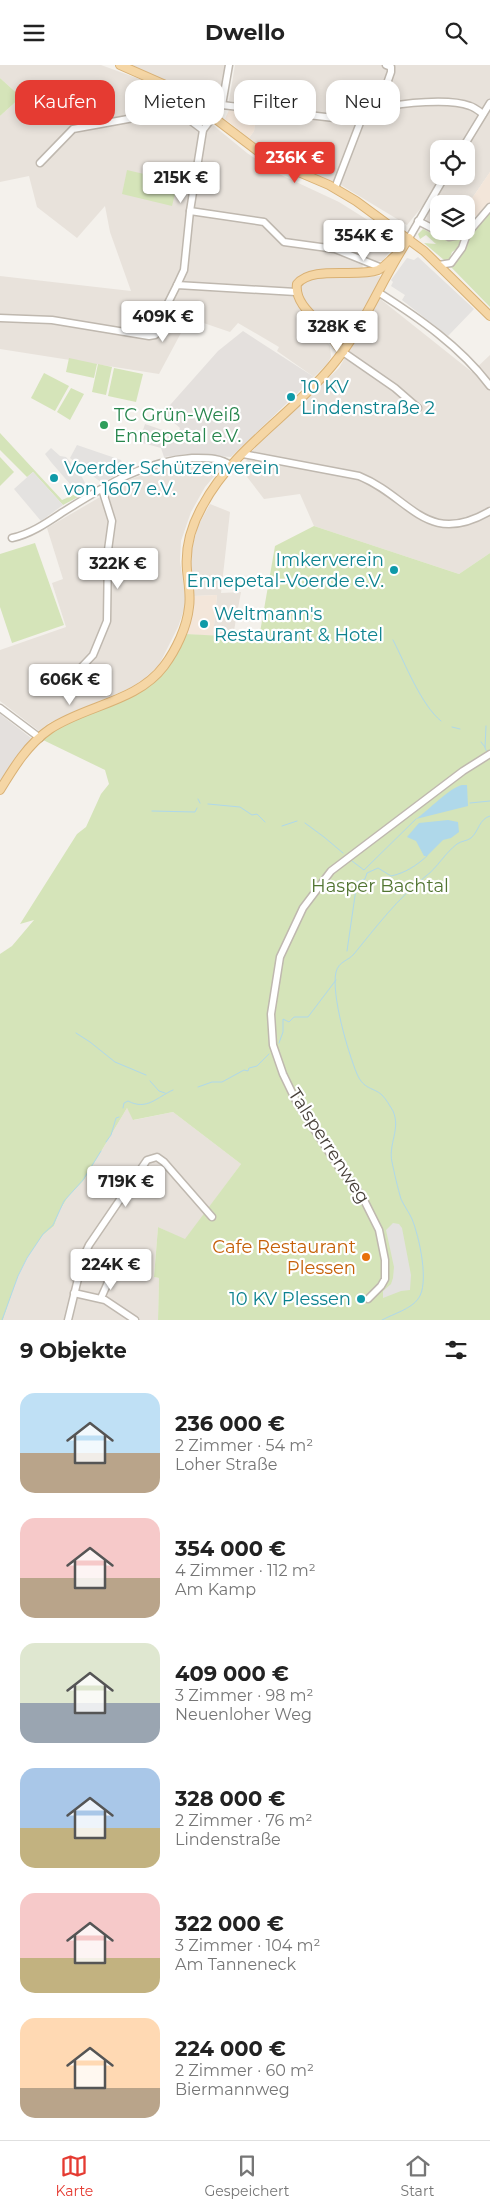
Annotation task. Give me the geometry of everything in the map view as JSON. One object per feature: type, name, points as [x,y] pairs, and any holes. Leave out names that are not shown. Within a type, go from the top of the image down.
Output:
[{"type":"main road","points":[[120,65],[154,80]]},
{"type":"main road","points":[[223,125],[268,159],[335,188],[409,238],[490,316]]},
{"type":"main road","points":[[0,790],[20,759],[40,737],[58,724],[132,692],[151,679],[167,662],[182,630],[189,608],[187,556],[190,535],[200,509],[219,480],[326,373],[343,352],[409,238]]},
{"type":"main road","points":[[343,352],[330,334],[300,302],[296,292],[300,281],[311,275],[368,273],[382,268],[401,250]]},
{"type":"main road","points":[[382,268],[387,276]]},
{"type":"main road","points":[[330,334],[342,342],[350,341]]},
{"type":"street","points":[[224,94],[229,65]]},
{"type":"street","points":[[386,65],[391,67],[388,80]]},
{"type":"street","points":[[400,106],[419,103],[450,103],[470,106],[483,114]]},
{"type":"street","points":[[467,140],[490,103]]},
{"type":"street","points":[[224,105],[326,117]]},
{"type":"street","points":[[40,163],[73,129],[172,111],[183,115],[203,130]]},
{"type":"street","points":[[0,318],[52,320],[152,336],[162,329],[168,303],[184,270],[190,211],[203,130],[207,125]]},
{"type":"street","points":[[335,188],[359,125]]},
{"type":"street","points":[[409,238],[440,185]]},
{"type":"street","points":[[475,225],[490,207]]},
{"type":"street","points":[[190,211],[264,222],[284,242],[335,249],[382,268]]},
{"type":"street","points":[[418,221],[430,227]]},
{"type":"street","points":[[439,265],[451,263],[465,240]]},
{"type":"street","points":[[177,285],[296,292]]},
{"type":"street","points":[[378,292],[420,319],[467,361],[490,386]]},
{"type":"street","points":[[343,352],[395,387],[418,408]]},
{"type":"street","points":[[243,454],[359,476],[373,483],[423,517],[438,524],[448,525],[467,522],[490,511]]},
{"type":"street","points":[[12,538],[21,536],[132,473],[172,460],[206,458],[223,460],[232,466]]},
{"type":"street","points":[[72,677],[93,655],[107,621],[108,550],[112,521],[102,489]]},
{"type":"street","points":[[0,708],[40,737]]},
{"type":"street","name":"Talsperrenweg","points":[[368,1299],[381,1286],[386,1272],[382,1242],[374,1218],[362,1196],[340,1169],[297,1103],[272,1045],[271,1014],[280,957],[303,909],[331,871],[463,771],[490,754]]},
{"type":"street","points":[[68,1320],[83,1258],[89,1245],[139,1171],[150,1159],[157,1157],[164,1162],[212,1217]]},
{"type":"street","points":[[101,1298],[114,1269]]},
{"type":"street","points":[[74,1293],[101,1298],[115,1305],[135,1320]]},
{"type":"shaded area","points":[[0,65],[101,65],[142,80],[125,80],[125,125],[213,125],[247,153],[279,174],[339,202],[398,239],[383,261],[363,262],[362,277],[380,276],[381,278],[346,338],[341,338],[326,321],[317,329],[330,346],[331,357],[327,364],[314,377],[277,351],[279,347],[238,323],[230,332],[189,318],[159,374],[0,349],[0,276],[131,291],[110,232],[105,206],[77,238],[37,207],[29,176],[0,182],[0,116],[15,102],[15,125],[115,125],[115,80],[15,80],[15,92],[0,78]]},
{"type":"shaded area","points":[[132,65],[225,65],[223,80],[164,80]]},
{"type":"shaded area","points":[[235,65],[490,65],[490,101],[466,140],[430,140],[430,185],[438,185],[407,225],[341,185],[276,158],[249,138],[254,131],[255,125],[316,125],[316,80],[234,80],[234,102],[229,101]]},
{"type":"shaded area","points":[[229,110],[234,111],[234,125],[255,125],[254,131],[249,138],[225,119]]},
{"type":"shaded area","points":[[490,110],[490,172],[474,195],[434,195],[440,185],[475,185],[475,140],[469,140]]},
{"type":"shaded area","points":[[490,172],[490,204],[477,217],[475,215],[474,195]]},
{"type":"shaded area","points":[[430,207],[430,223],[426,220]]},
{"type":"shaded area","points":[[418,257],[474,309],[448,336],[402,300],[405,295],[391,286],[393,282],[391,280],[407,258],[414,260]]},
{"type":"shaded area","points":[[379,298],[472,372],[490,355],[490,553],[459,574],[314,526],[300,494],[264,499],[241,469],[253,450],[339,368]]},
{"type":"shaded area","points":[[243,331],[314,377],[231,457],[188,454],[164,457],[161,448],[139,442],[145,424],[177,435],[180,428],[163,413],[218,351]]},
{"type":"shaded area","points":[[77,445],[121,460],[125,468],[123,472],[118,471],[116,475],[102,483],[70,458]]},
{"type":"shaded area","name":"Voerder Schützenverein von 1607 e.V.","points":[[51,448],[60,456],[66,457],[81,475],[86,485],[78,493],[77,490],[73,492],[70,484],[45,454]]},
{"type":"shaded area","points":[[182,461],[218,462],[222,467],[205,487],[191,512],[181,541],[180,561],[185,607],[178,627],[159,665],[130,688],[49,723],[39,731],[0,701],[0,650],[66,627],[52,583],[63,579],[47,528],[131,479]]},
{"type":"shaded area","points":[[33,472],[63,505],[41,521],[14,489]]},
{"type":"shaded area","points":[[210,504],[230,512],[221,593],[241,592],[233,636],[213,636],[217,595],[194,596],[191,567],[192,548],[198,526]]},
{"type":"shaded area","points":[[217,595],[213,636],[186,634],[193,613],[194,596]]},
{"type":"shaded area","points":[[0,714],[31,738],[0,783]]},
{"type":"shaded area","points":[[127,1108],[134,1120],[173,1112],[241,1164],[185,1240],[158,1227],[154,1277],[159,1278],[158,1320],[3,1320],[18,1276],[27,1258],[43,1235],[54,1226],[60,1210],[68,1197],[84,1180]]},
{"type":"shaded area","points":[[393,1223],[399,1224],[402,1228],[411,1275],[410,1290],[401,1291],[383,1298],[383,1291],[391,1284],[393,1278],[394,1267],[386,1230]]},
{"type":"green space","points":[[0,78],[15,92],[15,102],[0,116]]},
{"type":"green space","points":[[127,170],[178,182],[172,206],[122,194]]},
{"type":"green space","points":[[490,213],[490,307],[451,267],[468,240],[475,240],[475,230]]},
{"type":"green space","points":[[423,229],[430,232],[430,239],[426,235],[420,239],[418,234]]},
{"type":"green space","points":[[432,240],[460,240],[461,242],[458,248],[452,252],[449,260],[444,260],[424,243],[436,244]]},
{"type":"green space","points":[[69,358],[97,364],[94,378],[66,372]]},
{"type":"green space","points":[[98,364],[112,367],[106,395],[92,392]]},
{"type":"green space","points":[[114,368],[143,374],[136,402],[108,396]]},
{"type":"green space","points":[[44,373],[69,386],[55,411],[31,398]]},
{"type":"green space","points":[[71,388],[84,394],[70,420],[57,412]]},
{"type":"green space","points":[[0,433],[62,500],[78,493],[80,496],[63,505],[33,472],[27,477],[0,450]]},
{"type":"green space","points":[[0,457],[14,472],[0,486]]},
{"type":"green space","name":"Hasper Bachtal","points":[[314,526],[459,574],[490,553],[490,1320],[158,1320],[159,1278],[154,1277],[158,1227],[185,1239],[241,1164],[173,1112],[133,1120],[127,1108],[84,1180],[68,1197],[60,1210],[54,1226],[43,1235],[27,1258],[18,1276],[3,1320],[0,1320],[0,954],[12,946],[34,920],[20,924],[77,834],[86,827],[101,794],[109,784],[105,770],[41,739],[73,719],[154,681],[171,663],[186,634],[259,638],[275,546]]},
{"type":"green space","points":[[35,543],[64,625],[12,643],[0,607],[0,554]]},
{"type":"water","points":[[462,785],[467,785],[468,806],[416,819],[445,795]]},
{"type":"water","points":[[448,820],[458,822],[459,832],[451,838],[443,840],[427,856],[424,856],[416,841],[407,837],[419,823]]},
{"type":"waterway","points":[[393,640],[420,694],[441,721]]},
{"type":"waterway","points":[[486,726],[485,748],[487,752]]},
{"type":"waterway","points":[[452,727],[460,729]]},
{"type":"waterway","points":[[481,742],[485,747]]},
{"type":"waterway","points":[[198,799],[200,803]]},
{"type":"waterway","points":[[470,803],[490,801]]},
{"type":"waterway","points":[[208,804],[240,807],[252,815],[257,814],[265,822]]},
{"type":"waterway","points":[[152,811],[195,812],[197,808]]},
{"type":"waterway","points":[[382,1320],[415,1303],[418,1299],[423,1283],[422,1260],[415,1227],[401,1199],[392,1162],[391,1155],[396,1124],[393,1111],[379,1092],[366,1086],[357,1074],[349,1052],[338,1009],[335,982],[336,972],[341,963],[354,954],[406,894],[430,873],[453,848],[471,838],[481,822],[490,816]]},
{"type":"waterway","points":[[352,861],[364,870],[416,819]]},
{"type":"waterway","points":[[282,826],[297,821]]},
{"type":"waterway","points":[[305,823],[343,853]]},
{"type":"waterway","points":[[347,951],[357,882],[365,879],[367,873],[378,868],[391,876],[401,873],[427,856]]},
{"type":"waterway","points":[[279,1043],[283,1032],[283,1019],[289,1022],[294,1017],[308,1017],[336,980]]},
{"type":"waterway","points":[[76,1033],[115,1062],[146,1075]]},
{"type":"waterway","points":[[198,1087],[212,1082],[222,1082],[244,1070],[248,1071],[249,1068],[257,1066],[269,1054]]},
{"type":"waterway","points":[[150,1081],[159,1091],[165,1093]]},
{"type":"waterway","points":[[123,1108],[124,1103],[128,1101],[135,1104],[146,1104],[173,1090]]},
{"type":"waterway","points":[[106,1142],[111,1135],[116,1118],[119,1117]]},
{"type":"waterway","points":[[2,1320],[18,1276],[27,1258],[43,1234],[53,1225],[64,1201],[83,1180],[101,1151]]},
{"type":"place","name":"10 KV Lindenstraße 2","points":[[291,397]]},
{"type":"place","name":"TC Grün-Weiß Ennepetal e.V.","points":[[104,425]]},
{"type":"place","name":"Voerder Schützenverein von 1607 e.V.","points":[[54,478]]},
{"type":"place","name":"Imkerverein Ennepetal-Voerde e.V.","points":[[394,570]]},
{"type":"place","name":"Weltmann's Restaurant & Hotel","points":[[204,624]]},
{"type":"place","name":"Cafe Restaurant Plessen","points":[[366,1257]]},
{"type":"place","name":"10 KV Plessen","points":[[361,1299]]}]
